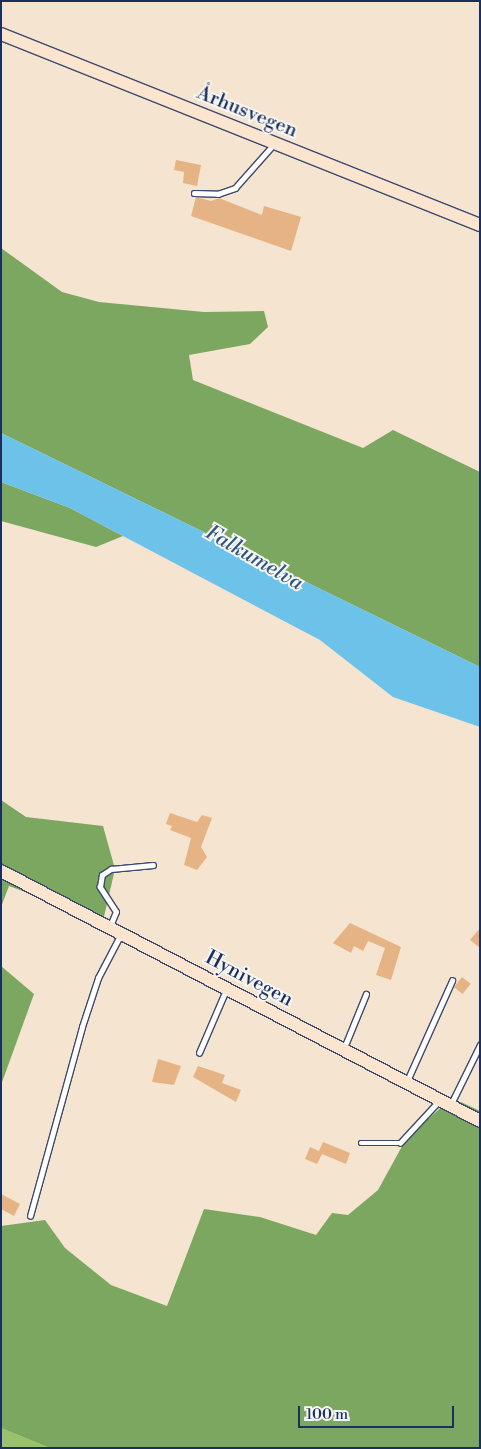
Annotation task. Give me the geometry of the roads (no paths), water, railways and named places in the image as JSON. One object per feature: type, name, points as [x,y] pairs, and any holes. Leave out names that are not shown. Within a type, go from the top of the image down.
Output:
[{"type":"main road","name":"Århusvegen","points":[[1,34],[480,225]]},
{"type":"main road","name":"Hynivegen","points":[[1,872],[480,1121]]},
{"type":"lane","points":[[194,192],[218,194],[235,188],[275,143]]},
{"type":"lane","points":[[110,928],[116,912],[100,887],[102,875],[111,869],[153,865]]},
{"type":"lane","points":[[30,1216],[82,1027],[98,978],[122,934]]},
{"type":"lane","points":[[406,1082],[452,981]]},
{"type":"lane","points":[[199,1053],[227,988]]},
{"type":"lane","points":[[344,1050],[366,994]]},
{"type":"lane","points":[[361,1143],[400,1144],[445,1103],[480,1045]]},
{"type":"water","name":"Falkumelva","points":[[1,433],[480,667],[480,727],[393,697],[320,640],[70,508],[1,482]]}]
